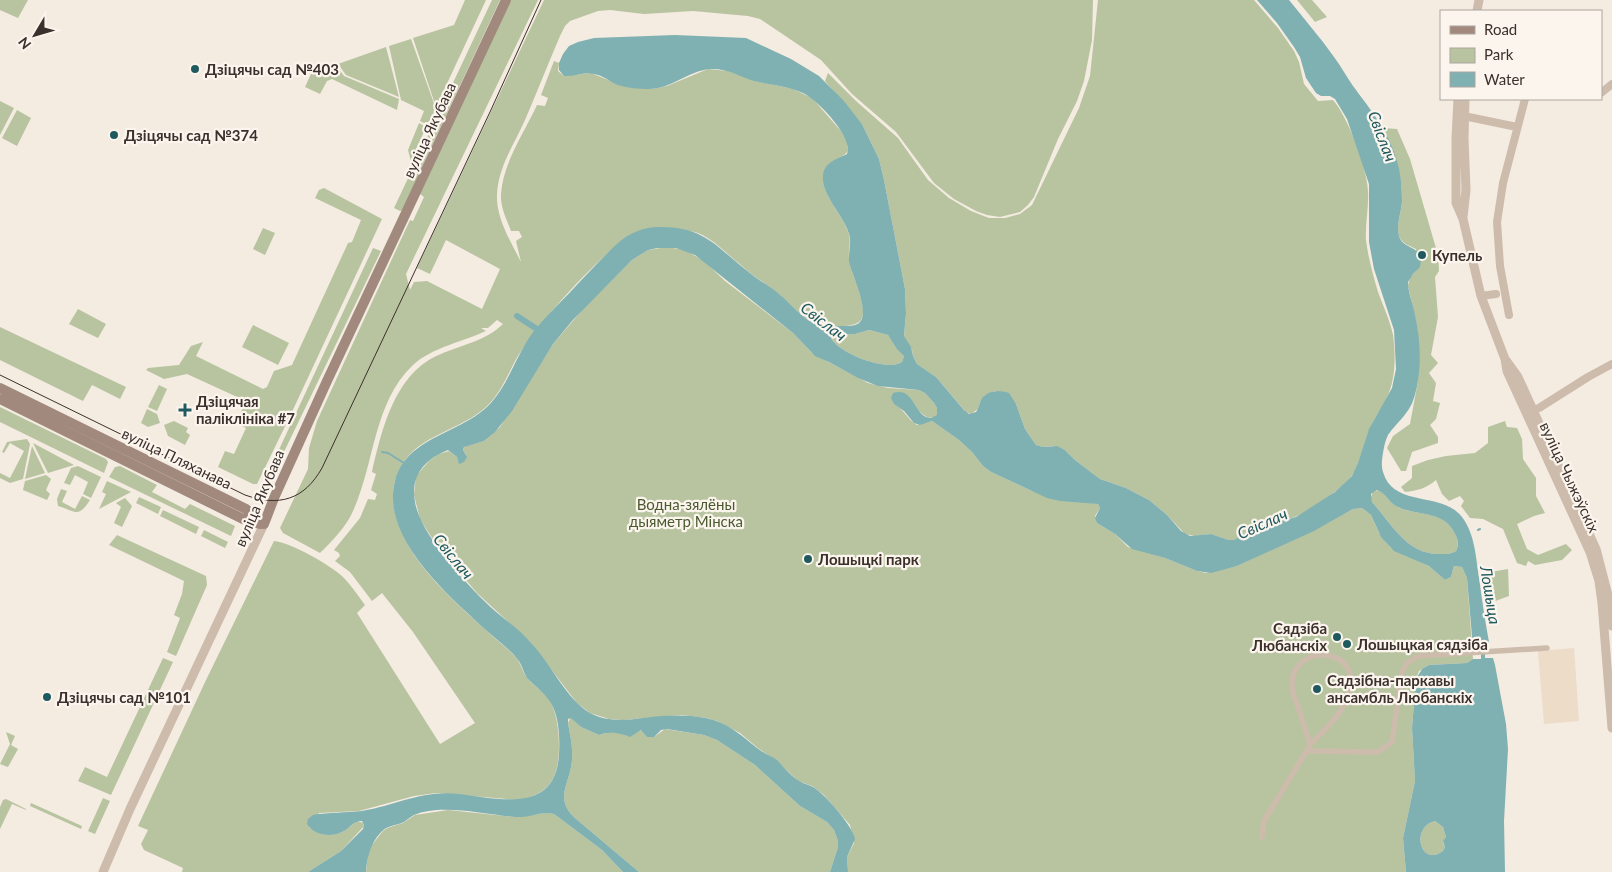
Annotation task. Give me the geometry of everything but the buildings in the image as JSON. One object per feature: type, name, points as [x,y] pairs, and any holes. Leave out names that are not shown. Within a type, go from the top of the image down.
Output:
[{"type":"main road","name":"вуліца Якубава","points":[[264,524],[272,501],[327,381],[506,0]]},
{"type":"main road","name":"вуліца Пляханава","points":[[0,388],[246,509],[264,524]]},
{"type":"main road","name":"вуліца Пляханава","points":[[0,399],[243,519],[264,524]]},
{"type":"street","points":[[1602,92],[1612,84]]},
{"type":"street","name":"вуліца Чыжэўскіх","points":[[1458,100],[1460,115],[1456,203],[1463,219],[1482,296],[1505,359],[1507,371],[1529,411],[1596,549],[1610,603],[1612,626]]},
{"type":"street","name":"вуліца Чыжэўскіх","points":[[1460,115],[1465,100]]},
{"type":"street","points":[[1509,316],[1500,266],[1497,222],[1503,183],[1525,100]]},
{"type":"street","points":[[1460,115],[1517,127]]},
{"type":"street","points":[[1482,296],[1496,294]]},
{"type":"street","points":[[1529,411],[1612,364]]},
{"type":"street","name":"вуліца Чыжэўскіх","points":[[1529,411],[1590,552],[1599,581],[1612,728]]},
{"type":"street","name":"вуліца Якубава","points":[[103,872],[130,808],[264,524]]},
{"type":"street","points":[[1309,748],[1378,752],[1392,742],[1402,672],[1407,663],[1412,659],[1423,655],[1547,648]]},
{"type":"street","points":[[1262,837],[1264,821],[1309,748],[1336,717],[1345,703],[1351,686],[1351,677],[1339,659],[1327,655],[1313,655],[1300,664],[1294,672],[1292,686],[1309,748]]},
{"type":"green space","points":[[0,0],[28,0],[18,18],[0,10]]},
{"type":"green space","points":[[465,0],[486,0],[436,107],[413,38],[454,25]]},
{"type":"green space","points":[[492,0],[500,0],[403,210],[400,211],[394,208]]},
{"type":"green space","points":[[510,0],[538,0],[406,274],[410,290],[414,282],[427,281],[482,309],[500,269],[446,240],[430,274],[417,268],[544,0],[1093,0],[1092,40],[1084,81],[1077,101],[1058,139],[1034,197],[1020,212],[1000,217],[976,211],[954,199],[934,183],[896,132],[852,94],[821,60],[760,19],[748,16],[693,11],[644,14],[610,10],[598,11],[570,21],[560,36],[500,175],[497,204],[505,230],[521,262],[516,241],[522,237],[519,231],[511,231],[504,213],[501,194],[506,171],[515,148],[537,105],[545,106],[548,98],[541,95],[554,61],[559,63],[558,71],[564,76],[591,73],[623,86],[652,89],[667,86],[708,69],[728,71],[756,81],[793,89],[812,98],[847,140],[848,151],[828,165],[823,182],[829,197],[847,228],[850,241],[850,265],[862,301],[862,317],[855,324],[843,326],[822,326],[812,323],[716,244],[698,233],[650,228],[636,233],[619,244],[561,300],[521,351],[499,391],[490,403],[470,419],[423,443],[413,451],[400,469],[394,487],[394,506],[399,526],[410,549],[419,562],[451,598],[513,655],[528,679],[550,701],[557,724],[559,743],[557,767],[552,780],[544,790],[519,800],[436,793],[414,796],[359,811],[319,813],[309,827],[321,834],[340,833],[357,821],[363,823],[364,826],[341,851],[308,872],[182,872],[183,868],[144,850],[141,844],[148,830],[138,826],[206,680],[274,541],[300,550],[321,561],[338,572],[349,584],[365,605],[357,613],[440,744],[475,723],[413,632],[382,593],[372,601],[350,572],[335,561],[340,556],[334,550],[360,518],[368,499],[375,500],[377,494],[371,490],[376,474],[372,472],[376,455],[393,404],[412,374],[425,362],[482,338],[497,330],[503,324],[497,320],[488,328],[481,328],[486,331],[429,354],[413,365],[400,380],[382,415],[353,511],[343,528],[320,553],[283,533],[280,528],[308,469],[309,448],[317,421],[410,220],[413,221],[424,197],[420,194]]},
{"type":"green space","points":[[1098,0],[1254,0],[1278,28],[1294,51],[1299,62],[1304,84],[1318,101],[1333,100],[1339,108],[1350,130],[1364,169],[1368,191],[1367,246],[1378,292],[1393,335],[1395,362],[1393,380],[1387,397],[1369,430],[1356,468],[1348,480],[1314,507],[1286,520],[1266,521],[1234,540],[1211,534],[1195,536],[1185,534],[1149,500],[1126,488],[1100,479],[1065,450],[1053,446],[1043,447],[1036,445],[1025,429],[1016,404],[995,391],[985,395],[978,409],[971,414],[966,412],[936,377],[917,364],[912,350],[904,337],[906,314],[905,289],[879,159],[862,124],[825,81],[828,73],[898,138],[928,180],[949,198],[971,211],[989,218],[1005,218],[1020,214],[1032,205],[1079,108],[1090,76]]},
{"type":"green space","points":[[1297,0],[1312,0],[1327,17],[1315,22]]},
{"type":"green space","points":[[411,39],[436,109],[426,124],[420,121],[424,111],[401,100],[389,46]]},
{"type":"green space","points":[[386,47],[399,97],[346,75],[338,64]]},
{"type":"green space","points":[[336,65],[344,76],[399,99],[397,110],[332,79],[327,81],[320,94],[305,87],[311,74]]},
{"type":"green space","points":[[0,101],[14,108],[0,135]]},
{"type":"green space","points":[[17,110],[31,118],[17,146],[2,138]]},
{"type":"green space","points":[[419,123],[426,127],[411,161],[408,150]]},
{"type":"green space","points":[[1382,128],[1397,129],[1410,159],[1438,255],[1439,271],[1435,277],[1438,317],[1431,355],[1438,363],[1429,373],[1436,383],[1433,401],[1440,403],[1436,419],[1430,425],[1438,437],[1438,443],[1412,452],[1406,471],[1401,471],[1387,448],[1393,436],[1410,424],[1418,381],[1419,351],[1417,326],[1408,286],[1410,277],[1416,271],[1416,249],[1407,245],[1400,238],[1398,226],[1402,193],[1400,173],[1391,146]]},
{"type":"green space","points":[[324,188],[382,219],[257,484],[253,484],[218,467],[225,451],[234,454],[246,428],[236,423],[246,401],[187,374],[164,379],[146,370],[148,368],[179,365],[191,346],[203,342],[196,356],[263,389],[267,387],[274,371],[292,365],[348,243],[352,242],[361,220],[315,198],[319,190]]},
{"type":"green space","points":[[263,228],[275,233],[265,255],[253,249]]},
{"type":"green space","name":"Водна-зялёны дыяметр Мінска","points":[[667,247],[685,250],[704,261],[725,281],[793,333],[812,353],[868,383],[888,388],[919,390],[925,393],[937,408],[938,415],[934,417],[929,418],[917,410],[894,404],[917,425],[932,421],[959,440],[991,472],[1032,491],[1098,504],[1100,508],[1095,516],[1097,523],[1115,534],[1128,547],[1206,573],[1237,566],[1324,525],[1353,509],[1362,508],[1371,515],[1379,533],[1391,548],[1429,566],[1445,580],[1451,577],[1454,566],[1462,567],[1467,578],[1473,659],[1467,663],[1429,665],[1419,671],[1416,679],[1412,728],[1415,781],[1403,838],[1406,872],[848,872],[847,857],[854,843],[850,825],[824,795],[812,786],[798,781],[777,761],[740,733],[717,721],[681,715],[622,720],[609,719],[590,713],[577,703],[531,643],[477,593],[437,546],[420,519],[414,495],[416,476],[429,461],[439,454],[449,451],[457,457],[459,462],[466,455],[463,450],[465,446],[484,441],[500,427],[553,344],[584,308],[632,260],[648,250]]},
{"type":"green space","points":[[373,248],[381,251],[268,485],[262,486]]},
{"type":"green space","points":[[78,309],[106,324],[98,338],[69,324]]},
{"type":"green space","points":[[253,325],[289,343],[278,365],[242,347]]},
{"type":"green space","points":[[0,327],[126,387],[120,399],[92,385],[83,401],[0,360]]},
{"type":"green space","points":[[869,330],[888,335],[904,356],[902,362],[886,365],[865,360],[845,351],[831,338],[835,335],[855,334]]},
{"type":"green space","points":[[159,385],[167,389],[157,411],[148,407]]},
{"type":"green space","points":[[0,407],[106,459],[108,462],[104,473],[0,422]]},
{"type":"green space","points":[[147,409],[157,414],[160,423],[148,427],[141,423]]},
{"type":"green space","points":[[174,421],[188,428],[186,432],[190,435],[185,445],[168,436],[164,425]]},
{"type":"green space","points":[[1505,421],[1507,427],[1517,428],[1522,439],[1523,459],[1536,478],[1536,496],[1545,513],[1517,524],[1527,549],[1538,555],[1566,544],[1572,550],[1562,560],[1535,565],[1528,561],[1526,566],[1517,563],[1503,529],[1483,519],[1470,518],[1461,506],[1464,501],[1460,496],[1449,501],[1442,494],[1436,480],[1414,491],[1405,492],[1401,487],[1412,478],[1412,466],[1446,456],[1475,453],[1488,443],[1488,427]]},
{"type":"green space","points":[[27,439],[30,444],[23,479],[10,483],[0,478],[0,473],[10,478],[24,451],[10,443],[4,453],[2,452],[7,442]]},
{"type":"green space","points":[[33,443],[74,465],[48,473]]},
{"type":"green space","points":[[32,446],[45,473],[25,479]]},
{"type":"green space","points":[[78,466],[101,477],[91,498],[83,494],[88,482],[75,475],[70,485],[64,483],[71,468]]},
{"type":"green space","points":[[120,466],[157,485],[152,492],[185,509],[190,504],[235,526],[231,536],[109,477],[115,467]]},
{"type":"green space","points":[[46,475],[51,479],[46,490],[50,494],[47,500],[23,490],[25,481]]},
{"type":"green space","points":[[107,481],[131,492],[99,509],[106,494],[102,492]]},
{"type":"green space","points":[[61,489],[67,491],[62,502],[75,509],[82,496],[90,500],[83,509],[77,512],[58,506],[57,499]]},
{"type":"green space","points":[[1379,490],[1400,508],[1444,520],[1456,537],[1458,544],[1456,551],[1447,554],[1437,554],[1426,552],[1408,543],[1372,502],[1373,492]]},
{"type":"green space","points":[[139,497],[161,507],[158,514],[136,503]]},
{"type":"green space","points":[[125,498],[132,506],[122,527],[114,523],[121,507],[116,503]]},
{"type":"green space","points":[[163,510],[199,527],[196,534],[160,516]]},
{"type":"green space","points":[[204,530],[228,542],[225,548],[201,536]]},
{"type":"green space","points":[[117,535],[206,576],[207,585],[176,656],[167,652],[180,618],[174,615],[182,594],[184,581],[109,545]]},
{"type":"green space","points":[[1508,569],[1509,596],[1490,603],[1486,601],[1485,573]]},
{"type":"green space","points":[[163,658],[173,662],[111,795],[78,781],[85,767],[107,777]]},
{"type":"green space","points":[[570,718],[581,727],[599,735],[613,732],[627,736],[642,730],[647,737],[654,737],[665,729],[704,735],[717,740],[755,765],[800,806],[827,822],[834,830],[838,847],[830,872],[639,872],[575,818],[565,804],[565,790],[572,759],[568,723]]},
{"type":"green space","points":[[6,732],[15,736],[11,745],[18,749],[8,767],[0,764],[10,744]]},
{"type":"green space","points":[[103,798],[110,801],[95,834],[88,831]]},
{"type":"green space","points":[[6,799],[26,810],[12,804],[0,829],[0,807],[3,800]]},
{"type":"green space","points":[[31,803],[82,826],[81,829],[30,806]]},
{"type":"green space","points":[[448,810],[516,817],[547,813],[554,814],[602,850],[623,872],[366,872],[368,854],[372,845],[387,828],[403,823],[415,815]]},
{"type":"green space","points":[[1435,821],[1443,827],[1446,837],[1443,842],[1445,847],[1443,851],[1435,855],[1424,851],[1420,838],[1422,831],[1427,825]]},
{"type":"shaded area","points":[[1574,648],[1579,721],[1544,724],[1538,651]]},
{"type":"water","name":"Свіслач","points":[[1257,0],[1289,0],[1339,64],[1378,121],[1394,150],[1401,181],[1402,202],[1398,232],[1401,241],[1417,251],[1421,260],[1420,267],[1408,282],[1418,335],[1420,357],[1417,388],[1412,404],[1388,435],[1382,467],[1388,483],[1397,491],[1443,504],[1453,509],[1462,517],[1470,531],[1476,554],[1489,642],[1488,647],[1485,648],[1485,658],[1493,658],[1506,724],[1508,749],[1504,821],[1505,872],[1406,872],[1403,838],[1415,781],[1412,728],[1416,679],[1422,669],[1429,665],[1467,663],[1473,659],[1481,659],[1481,648],[1473,648],[1467,578],[1462,567],[1454,566],[1451,577],[1445,580],[1429,566],[1394,551],[1381,537],[1371,515],[1362,508],[1353,509],[1314,531],[1237,566],[1211,573],[1197,571],[1165,558],[1132,549],[1115,534],[1097,523],[1095,518],[1100,508],[1098,504],[1047,498],[991,472],[959,440],[932,421],[920,425],[914,423],[904,411],[894,404],[891,398],[893,393],[900,392],[906,394],[921,413],[931,418],[937,415],[937,408],[925,393],[919,390],[878,386],[815,356],[793,333],[695,255],[676,248],[657,248],[648,250],[632,260],[572,321],[553,344],[512,411],[495,432],[484,441],[464,447],[463,450],[467,457],[464,462],[459,464],[457,457],[448,450],[430,460],[424,466],[415,481],[414,490],[417,510],[439,550],[450,564],[485,602],[528,639],[574,700],[582,707],[598,717],[607,719],[634,719],[672,715],[689,716],[714,720],[734,730],[759,750],[777,760],[796,779],[818,790],[837,810],[849,826],[855,839],[847,857],[848,872],[830,872],[838,841],[834,830],[827,822],[800,806],[755,765],[717,740],[704,735],[667,729],[661,730],[654,737],[647,737],[641,730],[630,737],[615,733],[599,735],[581,727],[571,718],[568,719],[568,723],[572,759],[565,790],[565,804],[575,818],[639,872],[623,872],[602,850],[554,814],[544,813],[516,817],[437,810],[414,815],[404,822],[386,828],[381,832],[371,848],[366,872],[308,872],[341,851],[363,829],[364,825],[362,821],[359,821],[334,835],[324,835],[314,831],[307,824],[308,819],[313,815],[362,811],[421,796],[445,793],[492,798],[523,798],[537,794],[548,786],[556,773],[559,754],[558,722],[550,701],[528,679],[520,662],[511,652],[455,601],[422,565],[408,545],[398,524],[393,502],[395,481],[401,467],[410,455],[421,446],[462,424],[487,407],[500,391],[531,335],[619,242],[632,233],[653,227],[687,230],[709,240],[753,276],[776,291],[812,323],[822,326],[849,326],[859,323],[862,318],[863,311],[860,294],[849,262],[849,234],[823,183],[824,171],[828,164],[847,154],[848,147],[834,121],[818,104],[799,91],[754,81],[716,69],[702,70],[665,86],[649,89],[622,86],[590,73],[564,76],[559,70],[559,63],[569,46],[594,38],[675,35],[746,38],[791,59],[819,76],[843,100],[862,124],[879,159],[905,289],[906,314],[904,336],[911,347],[917,364],[936,377],[969,414],[976,412],[986,394],[998,391],[1009,393],[1016,404],[1025,429],[1036,445],[1043,447],[1057,446],[1065,450],[1100,479],[1126,488],[1149,500],[1167,515],[1181,531],[1190,536],[1211,534],[1234,540],[1266,521],[1286,520],[1296,517],[1335,492],[1352,476],[1369,429],[1392,388],[1396,369],[1394,330],[1374,269],[1369,242],[1369,184],[1347,119],[1335,99],[1316,93],[1306,78],[1300,57],[1277,23]],"holes":[[[869,330],[888,335],[904,356],[902,362],[886,365],[865,360],[845,351],[831,338],[835,335],[855,334]],[[1377,490],[1398,507],[1431,515],[1445,521],[1457,538],[1458,545],[1456,551],[1447,554],[1437,554],[1426,552],[1408,543],[1372,502],[1371,494]],[[1435,821],[1443,827],[1446,837],[1443,841],[1445,847],[1443,851],[1435,855],[1424,851],[1421,845],[1422,831],[1427,825]]]},
{"type":"waterway","points":[[517,316],[543,333]]},
{"type":"waterway","points":[[382,452],[388,453],[404,463]]},
{"type":"tram line","points":[[0,375],[245,495],[257,499],[280,500],[299,494],[315,479],[322,468],[541,0]]},
{"type":"place","name":"Дзіцячы сад №403","points":[[195,69]]},
{"type":"place","name":"Дзіцячы сад №374","points":[[114,135]]},
{"type":"place","name":"Купель","points":[[1422,255]]},
{"type":"place","name":"Дзіцячая паліклініка #7","points":[[185,410]]},
{"type":"place","name":"Лошыцкі парк","points":[[808,559]]},
{"type":"place","name":"Сядзіба Любанскіх","points":[[1337,637]]},
{"type":"place","name":"Лошыцкая сядзіба","points":[[1347,644]]},
{"type":"place","name":"Сядзібна-паркавы ансамбль Любанскіх","points":[[1317,689]]},
{"type":"place","name":"Дзіцячы сад №101","points":[[47,697]]},
{"type":"water label","name":"Лошыца","points":[[1491,595]]}]
